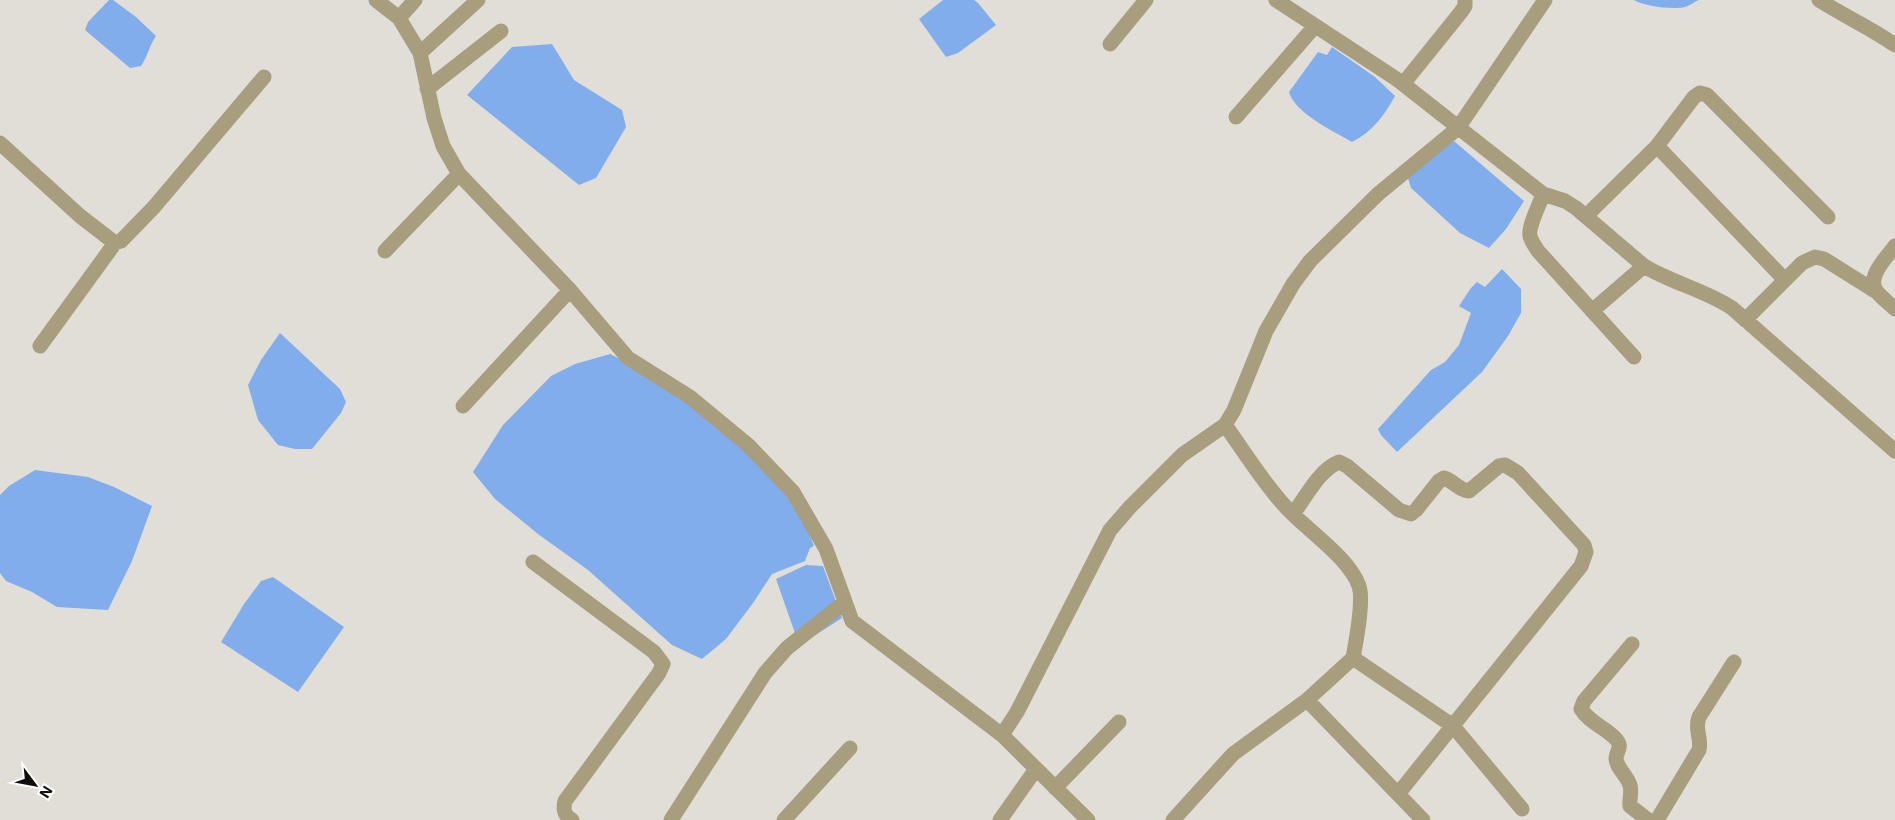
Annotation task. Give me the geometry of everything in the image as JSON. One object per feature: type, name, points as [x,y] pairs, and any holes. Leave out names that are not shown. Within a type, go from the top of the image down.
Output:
[{"type":"street","points":[[376,0],[399,18],[420,53],[434,118],[443,146],[459,174],[570,290],[628,358],[690,397],[748,445],[793,492],[826,549],[852,621],[1002,735],[1088,820]]},
{"type":"street","points":[[399,18],[415,0]]},
{"type":"street","points":[[420,53],[478,0]]},
{"type":"street","points":[[1110,44],[1146,0]]},
{"type":"street","points":[[1276,0],[1402,84],[1543,194],[1565,201],[1586,216],[1644,266],[1661,276],[1718,298],[1895,451]]},
{"type":"street","points":[[1402,84],[1461,12],[1465,6],[1465,0]]},
{"type":"street","points":[[1002,735],[1017,712],[1110,530],[1130,507],[1182,455],[1225,425],[1234,410],[1266,331],[1293,284],[1310,261],[1378,194],[1458,128],[1545,0]]},
{"type":"street","points":[[1819,0],[1895,45]]},
{"type":"street","points":[[1236,117],[1315,26]]},
{"type":"street","points":[[427,89],[501,31]]},
{"type":"street","points":[[40,346],[115,243],[121,241],[154,207],[264,77]]},
{"type":"street","points":[[1586,216],[1657,146],[1694,97],[1700,92],[1706,95],[1828,217]]},
{"type":"street","points":[[0,143],[80,216],[115,243]]},
{"type":"street","points":[[1657,146],[1785,280]]},
{"type":"street","points":[[385,251],[459,174]]},
{"type":"street","points":[[1543,194],[1530,235],[1538,251],[1634,357]]},
{"type":"street","points":[[1875,291],[1875,275],[1895,246]]},
{"type":"street","points":[[1745,320],[1802,263],[1815,256],[1824,259],[1875,291],[1895,308]]},
{"type":"street","points":[[1592,311],[1644,266]]},
{"type":"street","points":[[463,406],[570,290]]},
{"type":"street","points":[[1173,820],[1233,754],[1307,700],[1353,658],[1360,601],[1360,588],[1355,577],[1345,564],[1278,498],[1225,425]]},
{"type":"street","points":[[1293,514],[1324,472],[1339,462],[1347,466],[1399,510],[1410,514],[1416,510],[1439,481],[1444,478],[1450,480],[1463,491],[1469,491],[1499,466],[1505,465],[1518,473],[1584,545],[1586,552],[1581,566],[1398,794]]},
{"type":"street","points":[[533,562],[654,652],[663,664],[659,673],[565,801],[563,809],[566,816],[572,820]]},
{"type":"street","points":[[671,820],[765,673],[787,648],[845,602]]},
{"type":"street","points":[[1632,644],[1584,702],[1581,709],[1585,715],[1614,737],[1619,744],[1620,751],[1616,758],[1630,784],[1630,806],[1648,820]]},
{"type":"street","points":[[1353,658],[1453,726],[1522,808]]},
{"type":"street","points":[[1657,820],[1699,750],[1701,742],[1696,726],[1699,717],[1734,662]]},
{"type":"street","points":[[1307,700],[1423,820]]},
{"type":"street","points":[[1055,788],[1118,722]]},
{"type":"street","points":[[784,820],[850,748]]},
{"type":"street","points":[[1000,820],[1036,769]]},
{"type":"water","points":[[109,0],[113,0],[136,17],[156,36],[141,66],[130,68],[85,30],[88,22]]},
{"type":"water","points":[[943,0],[974,0],[996,25],[958,53],[946,57],[919,19]]},
{"type":"water","points":[[1634,0],[1699,0],[1685,7],[1666,8],[1651,6]]},
{"type":"water","points":[[552,44],[574,80],[622,110],[626,127],[596,178],[579,185],[467,95],[512,47]]},
{"type":"water","points":[[1332,47],[1375,77],[1395,96],[1377,123],[1352,142],[1325,127],[1307,114],[1293,100],[1289,92],[1318,52],[1327,55]]},
{"type":"water","points":[[1454,141],[1524,201],[1506,229],[1489,248],[1460,233],[1411,188],[1406,171]]},
{"type":"water","points":[[1502,269],[1521,289],[1521,313],[1508,336],[1482,372],[1397,452],[1381,435],[1378,429],[1431,370],[1445,362],[1459,345],[1471,313],[1459,306],[1471,288],[1477,282],[1485,287]]},
{"type":"water","points":[[280,333],[340,389],[346,402],[341,413],[312,449],[295,449],[278,445],[258,420],[248,385],[261,360]]},
{"type":"water","points":[[610,354],[667,382],[793,492],[814,546],[810,548],[805,561],[772,574],[726,639],[702,659],[672,645],[588,570],[538,534],[495,499],[473,472],[503,425],[551,376],[575,364]]},
{"type":"water","points":[[35,470],[88,477],[114,487],[152,506],[132,561],[108,610],[57,607],[32,592],[6,581],[0,573],[0,495],[9,486]]},
{"type":"water","points":[[806,565],[823,566],[842,618],[814,636],[796,636],[776,579]]},
{"type":"water","points":[[273,577],[344,627],[298,692],[221,642],[244,604],[261,581]]}]
